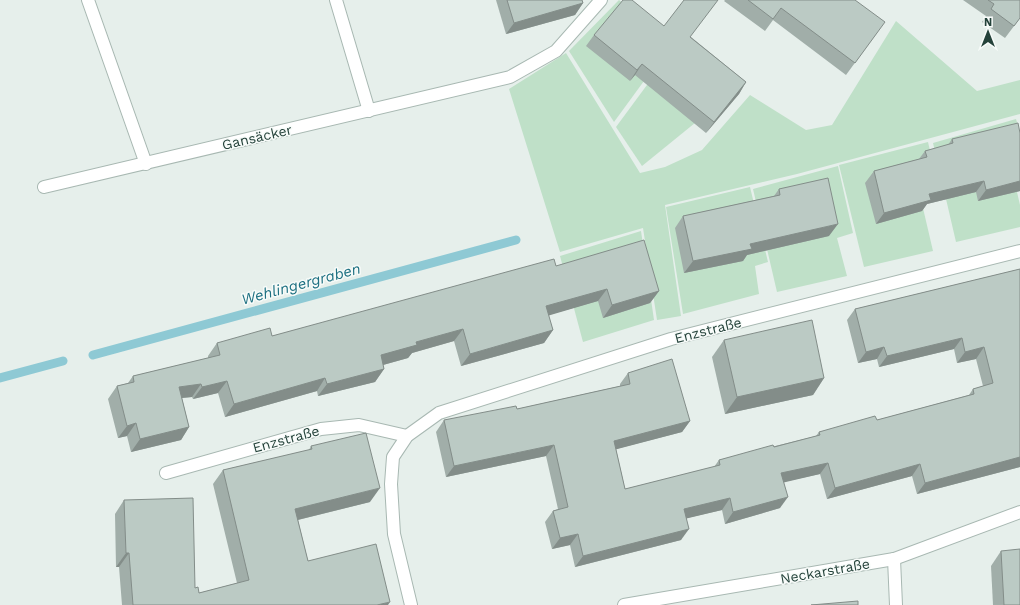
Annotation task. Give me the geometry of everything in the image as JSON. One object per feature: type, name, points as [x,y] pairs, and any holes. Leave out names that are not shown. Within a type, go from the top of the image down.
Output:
[{"type":"street","points":[[88,0],[146,164]]},
{"type":"street","points":[[336,0],[369,111]]},
{"type":"street","name":"Gansäcker","points":[[44,187],[510,78],[556,51],[601,0]]},
{"type":"street","name":"Enzstraße","points":[[411,605],[394,534],[391,484],[393,457],[407,436],[439,412],[671,339],[1020,251]]},
{"type":"street","name":"Enzstraße","points":[[166,473],[321,429],[359,425],[407,436]]},
{"type":"street","name":"Neckarstraße","points":[[626,605],[894,559],[1020,512]]},
{"type":"street","points":[[894,559],[896,605]]},
{"type":"green space","points":[[619,0],[671,44],[614,122],[569,51]]},
{"type":"green space","points":[[896,21],[977,91],[1020,80],[1020,114],[797,174],[665,205],[681,316],[657,320],[643,228],[560,252],[509,89],[566,53],[640,173],[665,167],[702,150],[750,95],[806,130],[832,125]]},
{"type":"green space","points":[[675,47],[738,88],[642,166],[616,127]]},
{"type":"green space","points":[[1016,119],[1020,133],[1020,163],[1011,166],[1020,205],[1020,227],[956,242],[933,143]]},
{"type":"green space","points":[[928,142],[938,185],[919,191],[933,251],[864,267],[839,165]]},
{"type":"green space","points":[[838,166],[853,233],[837,238],[847,276],[777,292],[753,189]]},
{"type":"green space","points":[[750,187],[768,262],[755,266],[759,294],[683,314],[666,207]]},
{"type":"green space","points":[[641,231],[654,320],[583,342],[560,256]]},
{"type":"building","points":[[507,0],[582,0],[583,3],[514,23]]},
{"type":"building","points":[[623,0],[632,0],[664,26],[684,0],[718,0],[690,37],[746,82],[714,122],[642,64],[637,70],[594,35]]},
{"type":"building","points":[[748,0],[855,0],[885,22],[855,63],[781,8],[773,19]]},
{"type":"building","points":[[988,0],[1020,0],[1020,18],[1014,26],[991,9],[994,4]]},
{"type":"building","points":[[1018,123],[1020,133],[1020,181],[986,190],[984,181],[929,194],[931,200],[884,213],[874,171],[927,157],[925,151],[953,143],[952,139]]},
{"type":"building","points":[[828,178],[838,224],[750,244],[752,249],[693,261],[683,216],[780,195],[779,189]]},
{"type":"building","points":[[644,240],[659,291],[612,305],[607,289],[546,306],[553,330],[470,354],[463,329],[416,342],[417,345],[381,355],[384,369],[327,384],[325,378],[234,404],[227,381],[202,387],[201,384],[179,387],[189,427],[140,439],[136,423],[127,426],[117,386],[134,382],[133,376],[220,355],[217,343],[270,328],[272,336],[554,259],[556,266]]},
{"type":"building","points":[[1020,269],[1020,457],[925,483],[920,464],[835,488],[828,463],[781,473],[788,497],[733,512],[730,498],[684,509],[689,529],[583,556],[578,534],[560,538],[553,511],[568,507],[554,445],[454,466],[444,420],[516,406],[517,409],[630,384],[628,373],[672,359],[690,421],[614,441],[625,489],[720,465],[719,460],[773,445],[774,447],[820,435],[819,432],[875,416],[877,420],[974,394],[973,389],[993,383],[984,347],[965,352],[962,338],[887,356],[884,347],[866,352],[855,309]]},
{"type":"building","points":[[812,320],[824,378],[737,397],[724,340]]},
{"type":"building","points":[[366,433],[380,488],[295,509],[308,561],[376,544],[390,602],[377,605],[133,605],[129,553],[126,553],[124,500],[193,498],[195,588],[198,587],[199,593],[249,580],[223,470],[312,449],[311,446]]},
{"type":"building","points":[[1020,549],[1020,605],[1004,605],[1001,551]]},
{"type":"building","points":[[858,601],[858,605],[811,605]]},
{"type":"waterway","name":"Wehlingergraben","points":[[93,355],[516,240]]},
{"type":"waterway","name":"Wehlingergraben","points":[[0,378],[63,361]]}]
